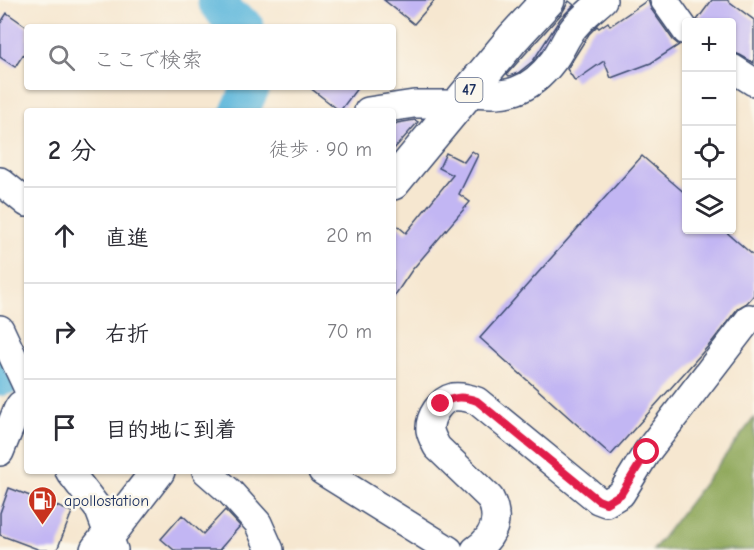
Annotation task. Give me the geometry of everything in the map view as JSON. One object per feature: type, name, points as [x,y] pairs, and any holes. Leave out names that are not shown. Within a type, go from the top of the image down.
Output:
[{"type":"main road","name":"47","points":[[396,179],[462,98],[548,0]]},
{"type":"main road","points":[[106,545],[156,474]]},
{"type":"street","points":[[388,108],[501,94],[536,82],[554,60],[570,32],[603,0]]},
{"type":"street","points":[[664,0],[682,24]]},
{"type":"street","points":[[736,71],[754,82]]},
{"type":"street","points":[[0,181],[24,201]]},
{"type":"street","points":[[475,550],[492,534],[495,526],[495,507],[490,498],[437,447],[431,437],[430,427],[434,413],[441,404],[452,397],[465,397],[477,401],[598,500],[606,503],[621,494],[647,452],[750,318]]},
{"type":"street","points":[[0,329],[24,380]]},
{"type":"street","points":[[0,452],[17,410],[24,402]]},
{"type":"street","points":[[71,474],[99,510],[106,545]]},
{"type":"street","points":[[210,474],[258,523],[270,550]]},
{"type":"street","points":[[327,474],[449,550]]},
{"type":"green space","points":[[754,418],[754,550],[653,550]]},
{"type":"building","points":[[384,0],[435,0],[414,24]]},
{"type":"building","points":[[648,0],[651,9],[679,45],[651,63],[611,78],[604,61],[575,81],[567,69],[589,34],[597,26],[599,28],[608,22],[610,26]]},
{"type":"building","points":[[712,0],[727,0],[754,20],[754,63],[736,54],[736,18],[698,18]]},
{"type":"building","points":[[569,1],[574,5],[560,19],[533,61],[518,73],[509,76],[507,74],[562,13]]},
{"type":"building","points":[[7,13],[24,25],[24,54],[15,67],[0,57],[0,24]]},
{"type":"building","points":[[313,90],[356,90],[342,108],[336,108]]},
{"type":"building","points":[[415,120],[418,122],[396,147],[396,124]]},
{"type":"building","points":[[472,151],[478,155],[459,194],[470,202],[412,270],[396,294],[396,225],[406,233],[453,175],[439,168],[446,153],[464,162]]},
{"type":"building","points":[[642,156],[682,191],[682,234],[729,234],[754,256],[754,295],[738,308],[711,343],[611,455],[480,338]]},
{"type":"building","points":[[9,488],[72,512],[57,550],[40,550],[0,535],[0,513]]},
{"type":"building","points":[[225,510],[240,526],[221,550],[174,550],[161,539],[182,515],[203,534]]},
{"type":"waterway","points":[[216,0],[228,16],[240,24]]},
{"type":"waterway","points":[[241,108],[250,90]]},
{"type":"waterway","points":[[0,377],[24,371]]},
{"type":"place","name":"apollostation","points":[[43,526]]},
{"type":"route","points":[[441,404],[452,397],[465,397],[477,401],[598,500],[606,503],[621,494],[647,452]]}]
